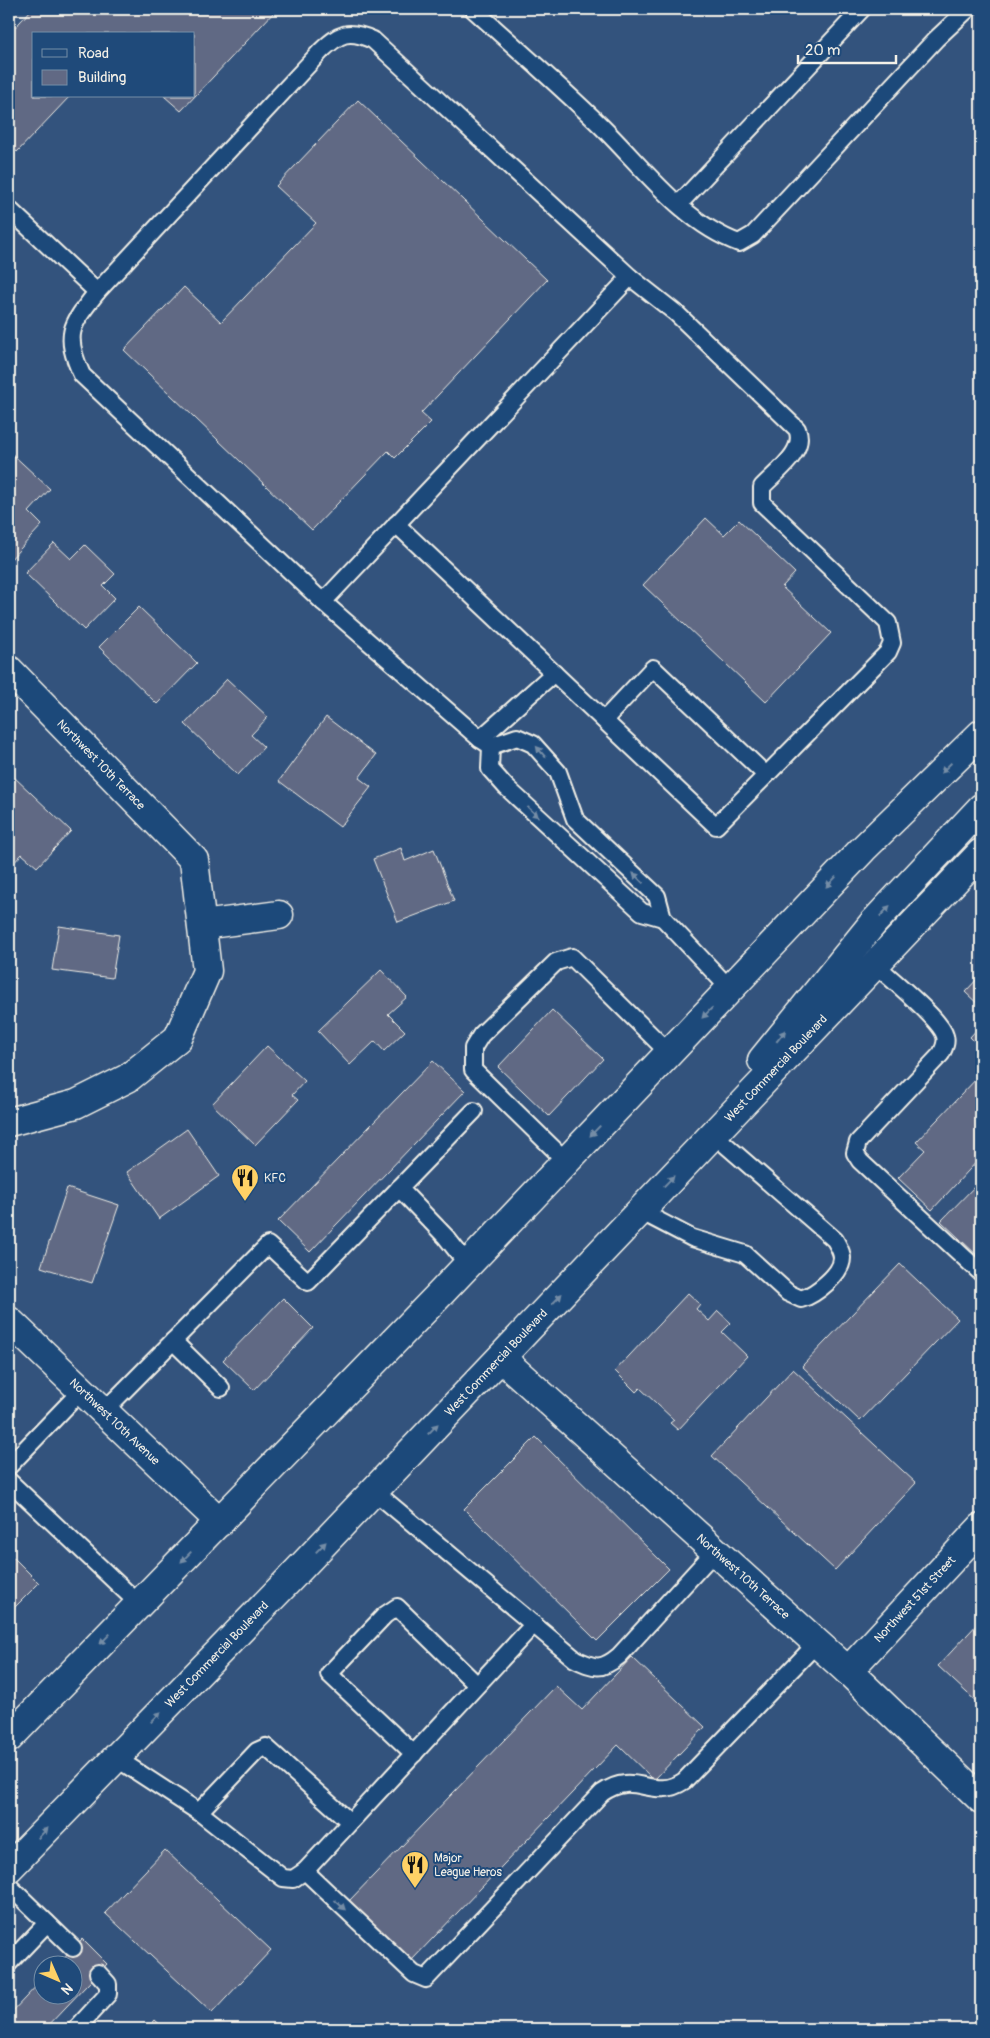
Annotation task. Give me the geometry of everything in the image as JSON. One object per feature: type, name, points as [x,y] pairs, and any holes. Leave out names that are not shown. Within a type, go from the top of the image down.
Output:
[{"type":"main road","name":"Northwest 10th Terrace","points":[[9,670],[194,860],[202,925]]},
{"type":"main road","points":[[9,1738],[468,1265],[863,850],[981,734]]},
{"type":"main road","points":[[713,1134],[752,1073],[800,1011],[874,922],[981,808]]},
{"type":"main road","name":"West Commercial Boulevard","points":[[9,1868],[501,1358],[981,853]]},
{"type":"main road","points":[[9,1122],[76,1104],[128,1078],[178,1038],[207,971],[202,925],[278,915]]},
{"type":"main road","name":"Northwest 10th Avenue","points":[[9,1321],[220,1522]]},
{"type":"main road","name":"Northwest 10th Terrace","points":[[501,1358],[818,1643],[981,1799]]},
{"type":"main road","name":"Northwest 51st Street","points":[[848,1671],[981,1528]]},
{"type":"lane","points":[[473,9],[600,124],[679,204],[720,236],[739,242],[753,235],[936,39],[968,9]]},
{"type":"lane","points":[[679,204],[862,9]]},
{"type":"lane","points":[[396,524],[716,826],[888,652],[892,643],[892,634],[888,623],[762,503],[762,487],[800,444],[801,437],[796,429],[677,314],[630,277],[373,40],[360,34],[347,33],[335,38],[321,51],[97,292],[78,316],[71,331],[75,360],[82,375],[323,602],[485,743],[490,769],[506,787],[642,912],[663,918]]},
{"type":"lane","points":[[9,209],[97,292]]},
{"type":"lane","points":[[323,602],[630,277]]},
{"type":"lane","points":[[604,720],[653,668],[766,775]]},
{"type":"lane","points":[[485,743],[554,673]]},
{"type":"lane","points":[[485,743],[517,737],[533,744],[558,772],[575,819],[657,896],[663,918],[730,989]]},
{"type":"lane","points":[[566,1161],[473,1070],[472,1048],[481,1034],[556,962],[572,956],[670,1053]]},
{"type":"lane","points":[[875,964],[936,1022],[945,1036],[946,1045],[941,1054],[858,1142],[855,1153],[860,1161],[981,1272]]},
{"type":"lane","points":[[103,1412],[268,1245],[308,1282],[474,1111]]},
{"type":"lane","points":[[640,1211],[692,1238],[745,1254],[788,1293],[801,1299],[811,1297],[824,1286],[839,1269],[842,1260],[840,1248],[835,1240],[713,1134]]},
{"type":"lane","points":[[398,1188],[446,1237],[468,1265]]},
{"type":"lane","points":[[173,1341],[221,1388]]},
{"type":"lane","points":[[9,1466],[81,1391]]},
{"type":"lane","points":[[9,1481],[139,1604]]},
{"type":"lane","points":[[374,1490],[575,1659],[589,1665],[603,1667],[619,1656],[716,1551]]},
{"type":"lane","points":[[414,1754],[329,1674],[385,1614],[397,1608],[477,1685]]},
{"type":"lane","points":[[116,1758],[199,1812],[283,1878],[294,1879],[305,1871],[534,1624]]},
{"type":"lane","points":[[305,1871],[414,1974],[426,1979],[602,1793],[614,1785],[634,1782],[658,1790],[668,1790],[684,1781],[818,1643]]},
{"type":"lane","points":[[199,1812],[257,1751],[266,1747],[350,1822]]},
{"type":"lane","points":[[9,1886],[73,1948]]},
{"type":"lane","points":[[9,1963],[47,1923]]},
{"type":"lane","points":[[76,2029],[108,1994],[108,1984],[98,1974]]},
{"type":"building","points":[[32,9],[277,9],[195,96],[195,32],[32,32],[32,98],[68,98],[17,152],[9,144],[9,34]]},
{"type":"building","points":[[166,98],[193,98],[181,111]]},
{"type":"building","points":[[358,100],[547,280],[421,413],[431,422],[395,458],[388,451],[312,530],[124,350],[184,287],[221,322],[316,223],[276,186]]},
{"type":"building","points":[[9,451],[50,489],[29,512],[42,525],[9,561]]},
{"type":"building","points":[[706,518],[724,535],[739,520],[795,573],[782,587],[831,633],[766,702],[643,585]]},
{"type":"building","points":[[54,543],[71,559],[85,545],[115,574],[103,586],[115,598],[84,630],[25,573]]},
{"type":"building","points":[[139,607],[197,663],[157,704],[99,647]]},
{"type":"building","points":[[227,679],[268,717],[251,735],[264,747],[238,775],[185,724]]},
{"type":"building","points":[[326,717],[376,755],[359,778],[371,787],[340,827],[279,781]]},
{"type":"building","points":[[13,776],[71,831],[37,867],[22,854],[9,868],[9,780]]},
{"type":"building","points":[[401,848],[405,861],[434,849],[454,901],[398,922],[373,859]]},
{"type":"building","points":[[59,926],[119,935],[112,978],[52,970]]},
{"type":"building","points":[[381,970],[407,997],[388,1014],[405,1031],[384,1051],[375,1041],[350,1065],[318,1031]]},
{"type":"building","points":[[981,975],[981,1007],[965,992]]},
{"type":"building","points":[[552,1010],[603,1059],[549,1116],[498,1067]]},
{"type":"building","points":[[981,1025],[981,1048],[970,1037]]},
{"type":"building","points":[[267,1046],[305,1081],[292,1095],[298,1100],[255,1145],[212,1104]]},
{"type":"building","points":[[433,1061],[465,1091],[310,1252],[278,1221]]},
{"type":"building","points":[[981,1074],[981,1157],[932,1210],[898,1178],[925,1150],[916,1142]]},
{"type":"building","points":[[187,1129],[219,1176],[159,1219],[127,1172]]},
{"type":"building","points":[[981,1180],[981,1259],[941,1221]]},
{"type":"building","points":[[67,1188],[119,1205],[92,1283],[41,1267]]},
{"type":"building","points":[[900,1264],[958,1319],[860,1421],[802,1366]]},
{"type":"building","points":[[688,1293],[700,1304],[696,1309],[709,1321],[718,1311],[731,1323],[722,1332],[747,1356],[678,1430],[670,1423],[674,1420],[640,1388],[636,1392],[615,1371]]},
{"type":"building","points":[[283,1298],[313,1328],[254,1390],[223,1360]]},
{"type":"building","points":[[793,1369],[916,1483],[835,1570],[712,1456]]},
{"type":"building","points":[[536,1437],[669,1569],[597,1641],[464,1509]]},
{"type":"building","points":[[9,1553],[39,1583],[9,1613]]},
{"type":"building","points":[[981,1620],[981,1706],[938,1666]]},
{"type":"building","points":[[632,1657],[705,1727],[654,1780],[618,1745],[411,1961],[349,1901],[556,1686],[582,1710]]},
{"type":"building","points":[[165,1850],[271,1950],[212,2013],[105,1913]]},
{"type":"building","points":[[82,1939],[107,1964],[82,1990],[82,1956],[66,1956]]},
{"type":"building","points":[[32,1991],[32,2006],[67,2006],[45,2029],[9,2029],[9,2015]]},
{"type":"building","points":[[155,2020],[165,2029],[147,2029]]},
{"type":"place","name":"KFC","points":[[245,1202]]},
{"type":"place","name":"Major League Heros","points":[[415,1889]]}]
